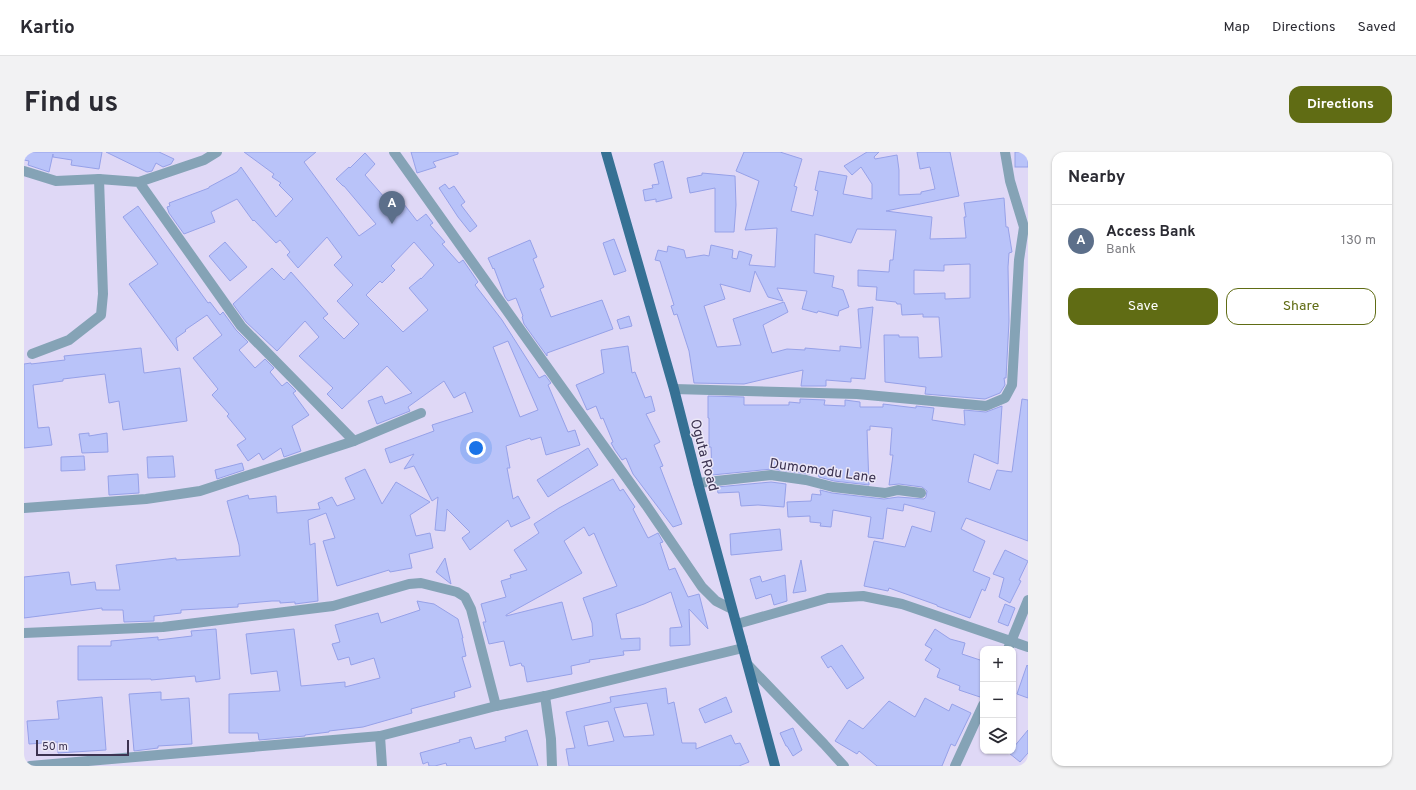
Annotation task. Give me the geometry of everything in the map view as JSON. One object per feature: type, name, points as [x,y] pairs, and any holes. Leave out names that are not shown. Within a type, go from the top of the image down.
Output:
[{"type":"main road","name":"Oguta Road","points":[[606,152],[674,388],[698,483],[775,766]]},
{"type":"street","points":[[24,172],[56,181],[99,180],[139,182],[204,160],[217,152]]},
{"type":"street","points":[[394,152],[646,505],[702,587],[716,601],[732,608]]},
{"type":"street","points":[[674,388],[857,394],[986,406],[1005,398],[1012,385],[1019,260],[1026,227],[1010,181],[1005,152]]},
{"type":"street","points":[[32,354],[69,340],[101,315],[103,294],[99,180]]},
{"type":"street","points":[[139,182],[241,326],[354,441]]},
{"type":"street","points":[[24,508],[146,498],[200,491],[354,441],[420,413]]},
{"type":"street","name":"Dumomodu Lane","points":[[698,483],[771,475],[840,487],[885,492],[898,490],[921,493]]},
{"type":"street","points":[[24,633],[163,627],[326,607],[408,584],[421,583],[457,592],[465,597],[471,608],[496,706]]},
{"type":"street","points":[[737,624],[828,598],[863,596],[902,604],[1010,645],[1028,647]]},
{"type":"street","points":[[1010,645],[1028,600]]},
{"type":"street","points":[[30,766],[380,736],[496,706],[545,696],[743,648]]},
{"type":"street","points":[[748,665],[844,766]]},
{"type":"street","points":[[545,696],[551,739],[552,766]]},
{"type":"street","points":[[955,766],[980,712]]},
{"type":"street","points":[[380,736],[382,766]]},
{"type":"building","points":[[26,152],[102,152],[99,169],[71,165],[72,160],[53,157],[53,154],[49,172],[28,165],[29,161],[24,160]]},
{"type":"building","points":[[106,152],[159,152],[174,159],[171,164],[163,167],[156,163],[152,171],[147,172]]},
{"type":"building","points":[[244,152],[316,152],[304,162],[359,236],[376,224],[344,186],[336,179],[365,153],[375,164],[365,175],[391,205],[400,199],[417,221],[426,214],[433,223],[430,225],[445,242],[442,244],[459,263],[463,260],[478,282],[475,285],[502,320],[539,378],[545,375],[551,383],[548,385],[568,432],[575,430],[580,445],[546,455],[541,437],[531,440],[530,438],[506,446],[510,468],[507,468],[513,499],[518,496],[530,518],[511,527],[508,520],[470,550],[462,538],[470,532],[447,509],[445,531],[435,530],[438,497],[432,501],[414,466],[404,469],[414,454],[390,463],[385,449],[434,431],[432,425],[473,412],[465,392],[454,398],[444,381],[408,407],[410,411],[377,424],[368,401],[382,396],[385,404],[412,393],[387,366],[342,409],[327,394],[333,388],[299,356],[319,337],[305,321],[277,351],[246,322],[233,304],[272,268],[284,280],[291,272],[328,314],[323,318],[344,339],[359,324],[337,301],[353,285],[334,265],[342,257],[327,237],[298,268],[287,255],[290,252],[280,240],[276,243],[254,220],[253,221],[237,199],[211,212],[215,222],[184,234],[169,213],[167,207],[170,206],[169,203],[209,188],[237,172],[241,167],[276,217],[293,199],[279,185],[281,183],[272,177],[274,174]],"holes":[[[414,242],[434,265],[421,279],[409,288],[428,310],[403,332],[366,295],[380,281],[382,283],[395,270],[391,266]],[[508,341],[538,410],[520,417],[493,347]]]},
{"type":"building","points":[[411,152],[458,152],[458,154],[433,162],[436,167],[417,173]]},
{"type":"building","points":[[744,152],[780,152],[802,159],[794,186],[797,187],[791,211],[813,216],[818,191],[815,190],[819,171],[847,176],[843,194],[872,199],[872,184],[861,167],[852,175],[844,166],[867,152],[879,152],[874,157],[875,159],[897,155],[899,170],[899,195],[921,194],[921,192],[935,189],[930,167],[920,169],[917,152],[950,152],[959,196],[886,211],[932,217],[930,239],[966,238],[964,203],[1004,198],[1006,227],[1008,227],[1012,252],[1009,253],[1008,267],[1009,321],[1006,378],[1004,378],[1005,385],[1000,393],[985,399],[925,394],[926,387],[885,382],[884,335],[918,337],[919,358],[942,357],[939,317],[923,317],[923,314],[902,315],[901,304],[876,300],[877,287],[858,286],[858,270],[889,272],[890,260],[893,260],[896,230],[857,229],[851,243],[815,234],[814,273],[834,276],[832,287],[843,290],[849,307],[839,311],[838,316],[802,309],[807,291],[777,288],[783,301],[768,297],[755,271],[750,292],[720,284],[725,299],[704,306],[717,347],[741,345],[733,319],[784,302],[788,312],[763,325],[772,353],[787,349],[805,350],[805,348],[840,351],[840,346],[861,348],[858,309],[873,307],[865,379],[851,378],[851,382],[826,380],[826,386],[801,386],[803,370],[744,384],[694,383],[689,351],[677,314],[674,315],[671,306],[674,305],[660,261],[655,260],[658,250],[667,252],[668,246],[684,250],[686,258],[704,255],[709,256],[711,245],[733,250],[732,258],[737,259],[739,251],[752,255],[749,265],[775,267],[777,228],[745,230],[759,181],[736,171]],"holes":[[[970,264],[970,298],[945,299],[945,293],[914,294],[914,270],[944,271],[944,265]]]},
{"type":"building","points":[[1015,152],[1028,152],[1028,167],[1015,167]]},
{"type":"building","points":[[663,161],[672,198],[656,202],[656,199],[645,201],[643,190],[653,188],[652,185],[659,184],[654,164]]},
{"type":"building","points":[[702,173],[735,176],[736,205],[734,232],[715,232],[715,188],[690,193],[687,178],[702,175]]},
{"type":"building","points":[[445,184],[449,189],[454,186],[465,202],[461,205],[477,226],[470,232],[439,188]]},
{"type":"building","points":[[138,206],[208,303],[210,302],[220,315],[223,312],[236,330],[248,342],[239,350],[255,368],[265,359],[274,368],[270,372],[282,386],[287,382],[296,391],[293,393],[309,415],[292,426],[301,451],[284,457],[281,448],[263,460],[259,453],[248,461],[237,445],[246,439],[227,416],[229,414],[212,395],[218,389],[193,358],[222,335],[207,315],[176,338],[178,351],[129,284],[158,264],[123,217]]},
{"type":"building","points":[[614,239],[626,271],[614,275],[603,243]]},
{"type":"building","points":[[530,240],[537,257],[533,259],[544,287],[540,289],[551,317],[602,300],[613,329],[547,353],[547,356],[524,324],[523,316],[516,298],[508,301],[505,297],[494,268],[493,269],[488,258]]},
{"type":"building","points":[[225,242],[247,267],[230,281],[209,256]]},
{"type":"building","points":[[629,316],[632,326],[620,329],[617,320]]},
{"type":"building","points":[[628,346],[632,373],[635,372],[645,398],[651,396],[655,411],[646,414],[660,442],[654,445],[663,466],[660,467],[682,524],[673,527],[633,474],[626,458],[622,460],[615,450],[611,443],[613,442],[603,418],[601,419],[596,406],[587,410],[576,385],[604,373],[601,350]]},
{"type":"building","points":[[141,348],[144,373],[180,368],[187,421],[123,430],[119,401],[109,403],[105,374],[63,379],[63,381],[33,385],[38,428],[49,427],[52,445],[24,448],[24,364],[65,360],[64,356]]},
{"type":"building","points":[[708,396],[744,397],[744,405],[789,405],[789,402],[800,403],[800,399],[825,400],[824,405],[845,406],[845,400],[860,402],[860,407],[883,407],[883,404],[916,408],[916,406],[934,408],[932,420],[965,425],[964,410],[986,412],[1002,406],[998,464],[974,454],[968,482],[990,490],[997,470],[1012,472],[1022,399],[1028,400],[1028,541],[966,518],[961,529],[985,541],[973,571],[990,578],[985,591],[982,589],[970,618],[889,588],[888,591],[864,586],[874,541],[905,547],[912,526],[931,532],[935,512],[904,504],[903,511],[887,508],[883,539],[868,537],[871,517],[833,510],[831,527],[820,526],[821,523],[810,522],[810,516],[788,517],[787,502],[811,501],[812,494],[821,495],[820,490],[832,493],[884,499],[898,497],[924,499],[927,491],[922,487],[899,484],[889,485],[893,455],[890,455],[892,428],[870,426],[870,430],[867,430],[869,485],[834,481],[819,477],[818,473],[807,474],[772,469],[712,475],[711,447],[709,447]]},
{"type":"building","points":[[89,433],[89,436],[107,433],[108,452],[82,453],[79,434]]},
{"type":"building","points":[[588,448],[598,465],[548,497],[537,480]]},
{"type":"building","points":[[84,456],[85,470],[61,471],[61,457]]},
{"type":"building","points":[[173,456],[175,477],[148,478],[147,457]]},
{"type":"building","points":[[242,463],[244,470],[217,479],[215,470]]},
{"type":"building","points":[[365,469],[382,504],[396,482],[430,502],[410,515],[416,536],[430,533],[433,548],[409,554],[412,568],[390,572],[389,570],[337,586],[323,541],[335,538],[326,513],[308,520],[310,545],[315,543],[318,601],[295,604],[295,602],[280,603],[280,601],[272,601],[238,604],[238,607],[181,610],[181,613],[154,616],[154,621],[124,622],[123,610],[102,610],[102,608],[24,618],[24,577],[69,572],[71,585],[95,582],[96,590],[120,590],[116,565],[176,558],[176,560],[240,556],[239,545],[227,501],[248,495],[249,499],[276,496],[277,513],[320,509],[318,503],[332,497],[337,506],[355,499],[345,478]]},
{"type":"building","points":[[138,474],[139,493],[109,495],[108,476]]},
{"type":"building","points":[[613,479],[620,491],[623,489],[635,507],[633,509],[648,538],[658,533],[663,542],[660,543],[669,570],[675,568],[688,597],[699,594],[708,629],[689,609],[690,645],[670,646],[670,628],[682,627],[671,592],[616,614],[621,639],[640,638],[640,650],[623,651],[624,655],[589,660],[590,662],[571,666],[572,674],[527,682],[524,666],[522,666],[521,663],[510,666],[504,641],[489,644],[483,622],[486,622],[481,604],[506,597],[501,581],[511,578],[510,575],[527,570],[514,550],[539,533],[534,524],[559,508]],"holes":[[[584,527],[589,536],[594,533],[617,586],[583,598],[592,623],[593,636],[572,640],[562,602],[506,616],[582,573],[564,541]]]},
{"type":"building","points":[[771,482],[786,484],[784,507],[758,505],[741,506],[739,492],[718,493],[717,487]]},
{"type":"building","points":[[780,529],[782,550],[731,555],[730,534]]},
{"type":"building","points":[[1005,550],[1028,561],[1019,580],[1021,581],[1010,603],[999,597],[1004,578],[993,574]]},
{"type":"building","points":[[445,558],[451,584],[436,572]]},
{"type":"building","points":[[801,560],[806,591],[793,593]]},
{"type":"building","points":[[785,575],[787,601],[774,605],[771,594],[756,599],[750,579],[760,576],[762,582]]},
{"type":"building","points":[[417,601],[434,604],[458,619],[466,656],[462,657],[471,687],[454,692],[455,697],[411,709],[412,713],[363,727],[329,731],[305,736],[259,740],[258,733],[229,733],[229,694],[280,691],[277,671],[251,674],[246,634],[294,629],[301,686],[345,682],[345,687],[380,678],[374,658],[351,665],[349,657],[338,660],[332,644],[340,642],[335,625],[378,613],[381,623],[420,610]]},
{"type":"building","points":[[1005,604],[1015,608],[1008,626],[998,622]]},
{"type":"building","points":[[216,629],[220,679],[196,682],[195,676],[151,680],[78,680],[78,646],[111,646],[111,641],[158,637],[158,640],[192,636],[191,631]]},
{"type":"building","points":[[935,629],[950,639],[965,643],[962,654],[980,660],[980,697],[959,690],[960,686],[937,677],[940,669],[925,660],[932,649],[925,645]]},
{"type":"building","points":[[842,645],[864,678],[847,689],[831,666],[828,668],[821,657]]},
{"type":"building","points":[[1027,665],[1028,666],[1028,698],[1017,694]]},
{"type":"building","points":[[666,688],[668,704],[674,702],[682,743],[696,743],[696,749],[731,735],[735,744],[740,743],[749,762],[739,766],[569,766],[566,749],[575,748],[566,712],[611,702],[610,697]],"holes":[[[647,703],[654,735],[624,737],[614,708]],[[608,721],[614,741],[588,746],[584,726]]]},
{"type":"building","points":[[161,692],[161,700],[189,698],[192,744],[158,746],[158,748],[134,751],[129,694]]},
{"type":"building","points":[[102,697],[106,750],[58,753],[58,742],[29,744],[27,721],[59,719],[57,701]]},
{"type":"building","points":[[726,697],[732,712],[705,723],[699,709]]},
{"type":"building","points":[[925,698],[949,711],[952,704],[971,713],[955,746],[951,744],[942,766],[877,766],[859,751],[857,754],[835,741],[849,720],[863,729],[889,701],[915,717]]},
{"type":"building","points":[[793,728],[802,750],[793,756],[780,733]]},
{"type":"building","points":[[527,730],[538,766],[447,766],[446,763],[429,766],[428,762],[423,764],[420,753],[460,742],[459,740],[471,737],[475,749],[506,741],[505,737]]},
{"type":"building","points":[[1028,730],[1028,753],[1020,762],[1010,754],[1016,754],[1016,744]]},
{"type":"place","name":"Access Bank","points":[[392,224]]}]
